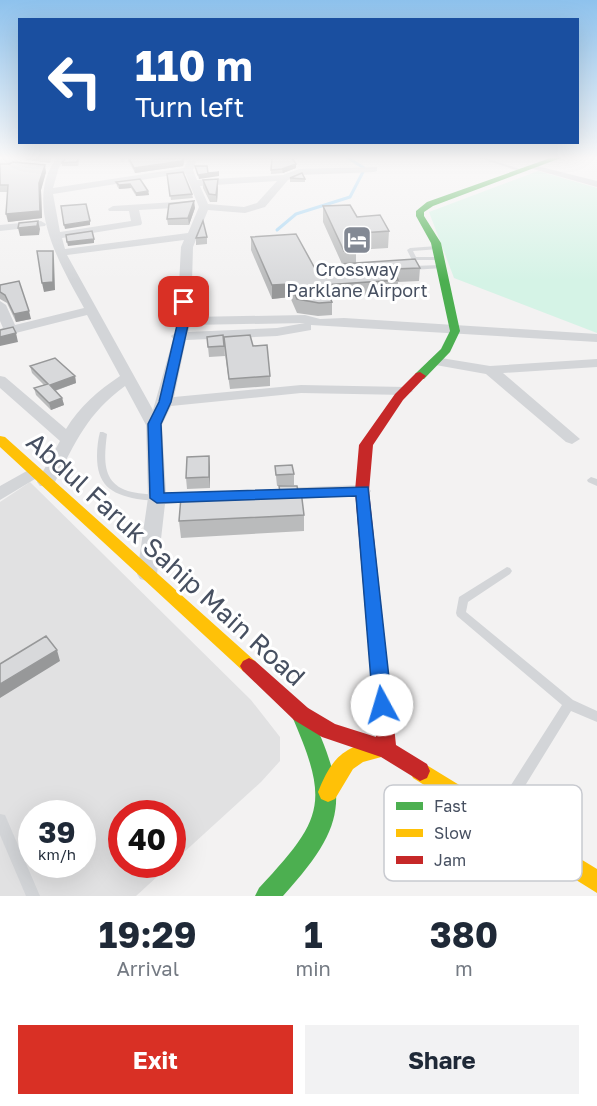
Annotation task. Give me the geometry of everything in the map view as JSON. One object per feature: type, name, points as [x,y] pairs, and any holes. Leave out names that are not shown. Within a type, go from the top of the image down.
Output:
[{"type":"street","points":[[49,198],[51,223],[57,236],[60,253],[154,424],[157,498],[147,574]]},
{"type":"street","points":[[154,424],[165,402],[183,321],[187,247],[203,205],[200,198]]},
{"type":"street","points":[[113,209],[203,205],[245,210],[261,205],[267,198]]},
{"type":"street","points":[[387,750],[362,491],[366,445],[406,391],[446,350],[455,331],[439,258],[420,216],[420,211],[424,207],[450,198]]},
{"type":"street","points":[[57,236],[137,223],[133,208]]},
{"type":"street","points":[[0,228],[51,223]]},
{"type":"street","points":[[60,253],[190,236]]},
{"type":"street","points":[[0,305],[5,331],[91,310]]},
{"type":"street","points":[[183,321],[305,319],[320,323]]},
{"type":"street","points":[[178,336],[277,332],[320,323],[344,322],[455,331],[597,338]]},
{"type":"street","points":[[435,361],[490,370],[597,363]]},
{"type":"street","points":[[490,370],[572,439]]},
{"type":"street","points":[[0,494],[40,477],[80,419],[107,392],[128,377]]},
{"type":"street","points":[[0,380],[68,439]]},
{"type":"street","points":[[165,402],[301,389],[406,391]]},
{"type":"street","name":"Abdul Faruk Sahip Main Road","points":[[0,440],[301,714]]},
{"type":"street","points":[[260,494],[362,491]]},
{"type":"street","points":[[157,498],[214,496]]},
{"type":"street","points":[[301,714],[329,731],[387,750],[443,785]]},
{"type":"street","points":[[301,714],[315,747],[328,792]]},
{"type":"street","points":[[267,896],[304,855],[319,830],[324,821],[328,792],[343,763],[351,755],[366,751],[387,750]]},
{"type":"street","points":[[582,873],[597,882]]},
{"type":"lane","points":[[406,269],[439,258]]},
{"type":"lane","points":[[331,273],[363,271]]},
{"type":"lane","points":[[103,434],[101,468],[106,482],[117,492],[134,497],[157,498]]},
{"type":"lane","points":[[507,571],[463,600],[461,613],[568,704],[597,717]]},
{"type":"lane","points":[[518,785],[568,704]]},
{"type":"lane","points":[[0,820],[33,896]]},
{"type":"shaded area","points":[[30,482],[251,700],[280,737],[280,761],[261,782],[186,850],[186,800],[108,800],[108,878],[156,878],[136,896],[0,896],[0,502]]},
{"type":"green space","points":[[467,198],[597,198],[597,333],[454,278],[429,212]]},
{"type":"building","points":[[7,198],[40,198],[40,211],[6,214]]},
{"type":"building","points":[[194,201],[188,218],[167,219],[169,204]]},
{"type":"building","points":[[86,204],[90,221],[64,225],[61,206]]},
{"type":"building","points":[[350,205],[357,217],[380,215],[389,231],[348,234],[356,251],[344,251],[323,206]]},
{"type":"building","points":[[38,221],[37,226],[18,228],[19,223]]},
{"type":"building","points":[[203,221],[207,237],[196,238]]},
{"type":"building","points":[[92,231],[94,239],[67,242],[66,235]]},
{"type":"building","points":[[296,234],[318,274],[345,273],[341,264],[415,259],[420,268],[394,269],[398,280],[324,285],[332,302],[319,303],[297,299],[290,284],[272,285],[251,237]]},
{"type":"building","points":[[37,251],[53,251],[53,282],[42,283]]},
{"type":"building","points":[[19,281],[29,311],[14,314],[5,295],[0,292],[0,285]]},
{"type":"building","points":[[13,327],[16,333],[0,337],[0,330]]},
{"type":"building","points":[[223,335],[224,346],[208,347],[207,337]]},
{"type":"building","points":[[250,335],[253,346],[267,345],[270,376],[229,379],[224,337]]},
{"type":"building","points":[[55,358],[75,376],[50,385],[62,398],[49,403],[34,388],[48,384],[30,366]]},
{"type":"building","points":[[209,456],[209,477],[186,478],[187,457]]},
{"type":"building","points":[[292,465],[294,474],[276,475],[275,466]]},
{"type":"building","points":[[279,486],[297,486],[298,491],[301,491],[304,515],[179,521],[181,497],[280,492]]},
{"type":"building","points":[[46,636],[57,650],[0,684],[0,664]]},
{"type":"waterway","points":[[277,230],[296,214],[347,198]]},
{"type":"traffic: fast","points":[[420,376],[446,350],[455,331],[436,243],[420,216],[420,211],[430,204],[447,198]]},
{"type":"traffic: fast","points":[[267,896],[307,850],[319,831],[325,812],[327,792],[323,770],[301,714]]},
{"type":"traffic: slow","points":[[0,440],[249,666]]},
{"type":"traffic: slow","points":[[328,792],[346,762],[359,754],[378,750]]},
{"type":"traffic: slow","points":[[420,771],[442,785]]},
{"type":"traffic: slow","points":[[582,873],[597,882]]},
{"type":"traffic: jam","points":[[387,750],[362,491],[366,445],[399,397],[420,376]]},
{"type":"traffic: jam","points":[[249,666],[301,714],[329,731],[387,750],[420,771]]},
{"type":"place","name":"Crossway Parklane Airport","points":[[357,240]]},
{"type":"route","points":[[184,302],[183,321],[165,402],[154,424],[157,498],[362,491],[382,705]]}]
